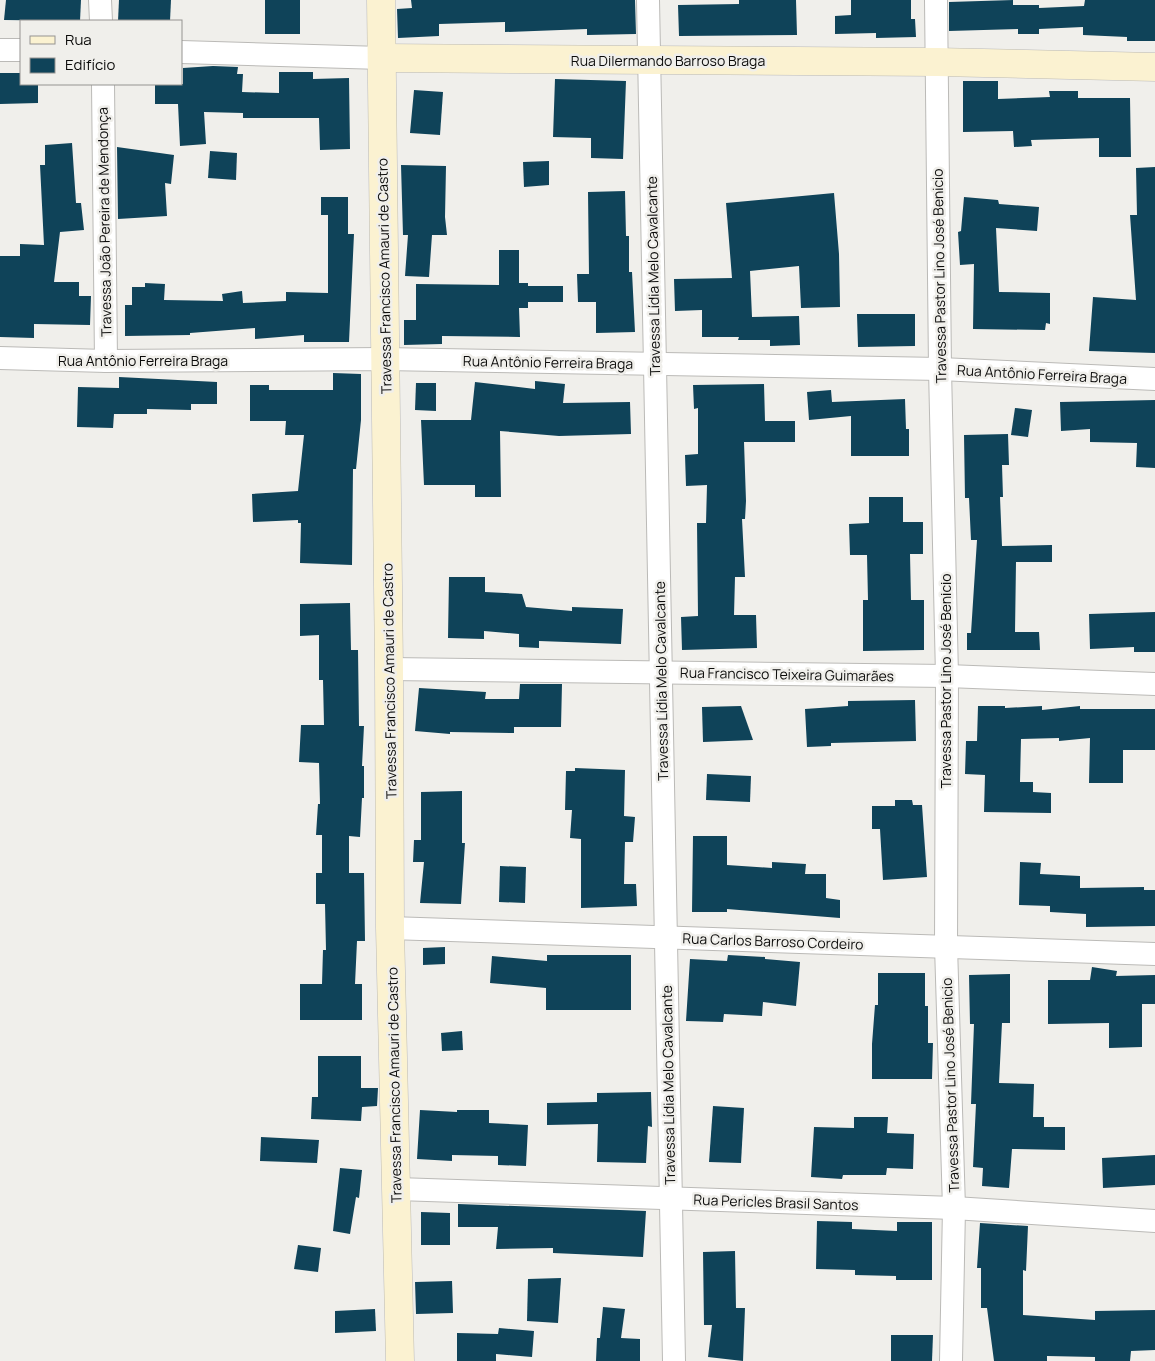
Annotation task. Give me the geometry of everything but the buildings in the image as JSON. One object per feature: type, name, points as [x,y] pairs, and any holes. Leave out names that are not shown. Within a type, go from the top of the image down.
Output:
[{"type":"street","points":[[100,0],[101,20]]},
{"type":"street","name":"Travessa Francisco Amauri de Castro","points":[[381,0],[384,359],[390,669],[390,928],[400,1361]]},
{"type":"street","name":"Travessa Lídia Melo Cavalcante","points":[[648,0],[674,1361]]},
{"type":"street","name":"Travessa Pastor Lino José Benicio","points":[[936,0],[940,369],[947,676],[946,946],[954,1208],[951,1361]]},
{"type":"street","points":[[0,50],[20,50]]},
{"type":"street","name":"Rua Dilermando Barroso Braga","points":[[182,52],[382,58],[937,62],[1155,67]]},
{"type":"street","name":"Travessa João Pereira de Mendonça","points":[[102,85],[106,361]]},
{"type":"street","name":"Rua Antônio Ferreira Braga","points":[[0,358],[106,361],[384,359],[940,369],[1155,380]]},
{"type":"street","name":"Rua Francisco Teixeira Guimarães","points":[[390,669],[947,676],[1155,684]]},
{"type":"street","name":"Rua Carlos Barroso Cordeiro","points":[[390,928],[1155,954]]},
{"type":"street","name":"Rua Pericles Brasil Santos","points":[[397,1190],[954,1208],[1155,1221]]}]
